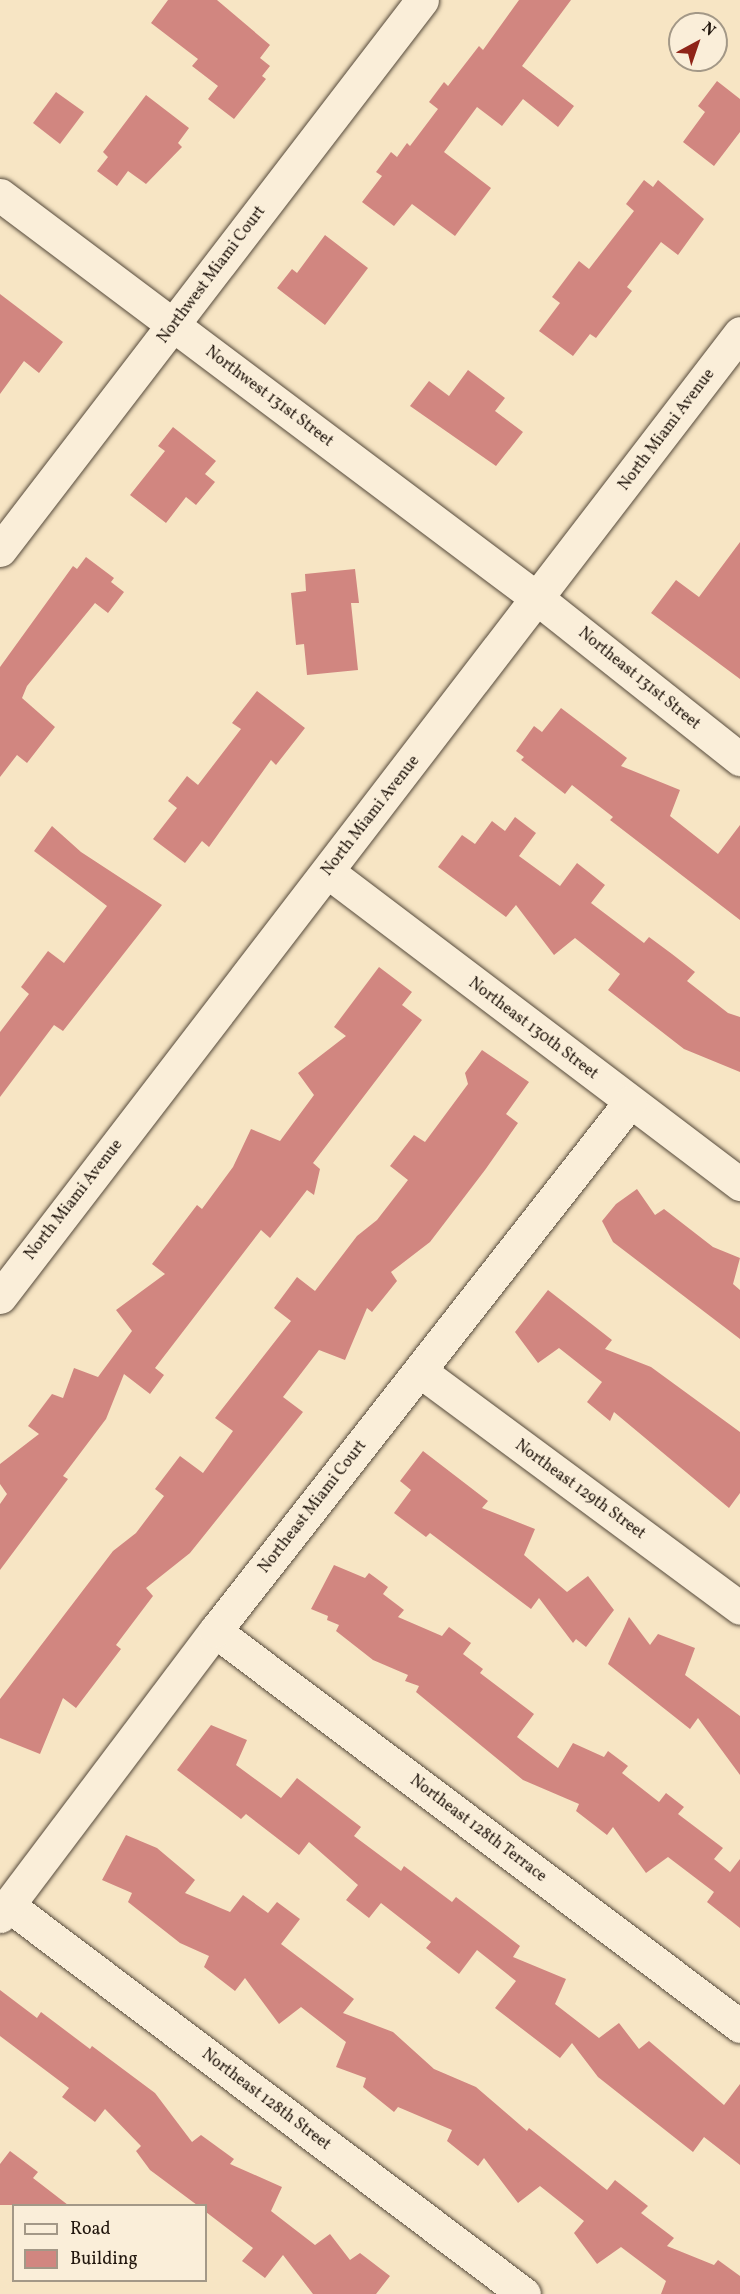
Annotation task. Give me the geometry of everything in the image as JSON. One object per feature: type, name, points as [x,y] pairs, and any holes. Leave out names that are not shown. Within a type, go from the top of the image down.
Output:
[{"type":"street","name":"Northwest Miami Court","points":[[0,550],[422,0]]},
{"type":"street","name":"Northwest 131st Street","points":[[0,195],[538,599]]},
{"type":"street","name":"North Miami Avenue","points":[[0,1296],[538,599],[740,333]]},
{"type":"street","name":"Northeast 131st Street","points":[[538,599],[740,759]]},
{"type":"street","name":"Northeast 130th Street","points":[[328,872],[740,1184]]},
{"type":"street","name":"Northeast Miami Court","points":[[4,1910],[215,1632],[630,1102]]},
{"type":"street","name":"Northeast 129th Street","points":[[420,1371],[740,1608]]},
{"type":"street","name":"Northeast 128th Terrace","points":[[215,1632],[740,2026]]},
{"type":"street","name":"Northeast 128th Street","points":[[4,1910],[524,2294]]},
{"type":"building","points":[[168,0],[217,0],[270,45],[260,58],[270,66],[262,76],[266,79],[234,119],[208,99],[218,86],[192,66],[198,59],[151,23]]},
{"type":"building","points":[[519,0],[571,0],[522,66],[574,106],[558,127],[523,99],[502,126],[477,107],[444,152],[491,188],[455,236],[412,204],[394,226],[362,202],[382,176],[376,172],[391,152],[397,157],[407,143],[410,146],[438,109],[429,102],[444,82],[448,86],[479,46],[483,50]]},
{"type":"building","points":[[717,81],[740,99],[740,132],[714,166],[683,142],[705,112],[698,106]]},
{"type":"building","points":[[56,92],[84,112],[60,144],[33,123]]},
{"type":"building","points":[[146,95],[189,128],[178,143],[182,147],[146,184],[128,171],[117,186],[97,171],[108,157],[103,152]]},
{"type":"building","points":[[644,180],[653,187],[658,180],[704,219],[678,255],[661,242],[627,287],[632,291],[596,338],[590,334],[573,356],[539,331],[560,303],[552,297],[579,261],[589,269],[634,211],[626,204]]},
{"type":"building","points":[[325,235],[368,268],[325,325],[277,288],[292,269],[297,273]]},
{"type":"building","points":[[0,294],[63,342],[39,373],[24,361],[0,394]]},
{"type":"building","points":[[468,370],[505,398],[495,411],[523,432],[496,466],[410,406],[429,381],[449,396]]},
{"type":"building","points":[[173,427],[216,461],[205,474],[215,482],[196,505],[186,497],[166,523],[130,495],[165,451],[158,446]]},
{"type":"building","points":[[740,542],[740,679],[651,613],[676,580],[699,597]]},
{"type":"building","points":[[86,557],[114,578],[111,582],[124,592],[108,613],[95,603],[27,686],[22,698],[55,727],[27,763],[17,755],[0,777],[0,667],[73,566],[77,569]]},
{"type":"building","points":[[355,569],[359,603],[351,603],[358,670],[307,675],[304,644],[296,645],[291,593],[306,591],[305,574]]},
{"type":"building","points":[[257,691],[305,728],[276,765],[271,760],[209,847],[202,841],[185,863],[153,839],[177,808],[168,801],[187,776],[198,785],[241,729],[232,723]]},
{"type":"building","points":[[561,708],[627,758],[621,766],[680,790],[670,816],[718,854],[740,825],[740,920],[610,820],[613,817],[572,785],[565,794],[521,760],[524,757],[516,751],[534,726],[542,732]]},
{"type":"building","points":[[515,817],[536,833],[519,856],[560,886],[577,863],[605,885],[591,903],[644,943],[649,937],[672,954],[695,972],[687,981],[728,1013],[740,1017],[740,1072],[684,1049],[608,990],[620,974],[575,938],[554,955],[516,905],[506,917],[438,867],[462,835],[475,844],[492,821],[505,831]]},
{"type":"building","points":[[52,826],[81,852],[162,905],[63,1031],[54,1025],[0,1097],[0,1032],[29,994],[21,987],[48,951],[64,963],[107,906],[34,851]]},
{"type":"building","points":[[379,967],[412,992],[402,1005],[422,1020],[313,1163],[320,1169],[314,1195],[307,1190],[270,1238],[261,1230],[155,1368],[164,1375],[150,1394],[124,1374],[106,1419],[63,1476],[68,1479],[0,1570],[0,1504],[7,1494],[0,1484],[0,1464],[39,1434],[28,1426],[52,1394],[63,1398],[74,1368],[98,1377],[132,1331],[116,1310],[165,1274],[152,1264],[197,1205],[202,1209],[233,1167],[251,1129],[280,1141],[314,1095],[298,1073],[346,1036],[334,1027]]},
{"type":"building","points":[[482,1050],[529,1082],[506,1114],[518,1123],[430,1242],[391,1272],[397,1281],[372,1312],[367,1308],[345,1360],[319,1350],[283,1397],[303,1412],[190,1553],[146,1588],[153,1596],[116,1645],[121,1649],[76,1708],[63,1698],[40,1754],[0,1738],[0,1699],[113,1551],[136,1533],[164,1496],[155,1489],[180,1456],[203,1473],[233,1431],[215,1418],[291,1321],[274,1308],[297,1277],[315,1291],[357,1236],[377,1220],[408,1180],[390,1166],[414,1135],[425,1142],[468,1084],[465,1073]]},
{"type":"building","points":[[637,1189],[655,1215],[664,1209],[713,1247],[740,1258],[733,1284],[740,1290],[740,1339],[613,1242],[602,1221],[616,1204]]},
{"type":"building","points":[[548,1290],[612,1340],[605,1349],[651,1367],[740,1432],[740,1493],[729,1508],[614,1412],[610,1421],[587,1402],[602,1382],[559,1348],[538,1363],[515,1332]]},
{"type":"building","points":[[423,1451],[488,1501],[482,1508],[535,1529],[524,1555],[567,1592],[588,1576],[614,1610],[586,1647],[576,1639],[573,1643],[539,1598],[531,1609],[430,1533],[426,1537],[394,1513],[411,1490],[400,1481]]},
{"type":"building","points":[[334,1565],[365,1578],[369,1573],[388,1587],[383,1594],[404,1610],[398,1617],[442,1636],[449,1627],[471,1643],[463,1654],[483,1669],[480,1673],[534,1714],[517,1737],[558,1768],[573,1743],[604,1757],[608,1751],[628,1766],[622,1773],[659,1802],[666,1793],[684,1807],[678,1814],[723,1848],[714,1859],[730,1872],[740,1859],[740,1928],[707,1902],[714,1892],[668,1857],[646,1873],[613,1827],[607,1835],[576,1811],[579,1804],[523,1780],[416,1692],[419,1686],[405,1681],[408,1675],[373,1660],[336,1631],[339,1625],[327,1620],[328,1616],[311,1609]]},
{"type":"building","points":[[629,1617],[650,1645],[658,1634],[695,1648],[685,1675],[740,1716],[740,1775],[698,1718],[690,1729],[608,1664]]},
{"type":"building","points":[[211,1725],[247,1740],[236,1765],[281,1798],[297,1778],[361,1827],[354,1836],[401,1871],[404,1866],[452,1902],[456,1897],[520,1946],[513,1957],[566,1979],[555,2004],[599,2038],[619,2023],[639,2049],[649,2041],[724,2105],[740,2084],[740,2165],[704,2137],[693,2152],[598,2077],[572,2043],[560,2058],[495,2008],[516,1981],[477,1950],[459,1974],[426,1948],[431,1942],[381,1903],[369,1918],[346,1900],[358,1885],[309,1842],[299,1855],[246,1814],[241,1819],[177,1770]]},
{"type":"building","points":[[126,1835],[157,1848],[195,1880],[185,1893],[230,1912],[243,1895],[268,1913],[277,1902],[300,1919],[281,1944],[354,1999],[343,2013],[393,2032],[434,2069],[476,2087],[527,2131],[529,2128],[607,2190],[615,2180],[648,2206],[641,2213],[674,2238],[667,2246],[714,2265],[718,2260],[740,2276],[740,2294],[661,2294],[666,2281],[621,2247],[597,2264],[574,2233],[584,2221],[540,2186],[518,2203],[484,2158],[478,2166],[447,2141],[452,2130],[398,2107],[394,2112],[363,2087],[366,2078],[336,2067],[346,2042],[301,2007],[279,2024],[245,1978],[235,1991],[204,1967],[209,1956],[180,1943],[128,1902],[132,1893],[102,1880]]},
{"type":"building","points":[[0,1990],[37,2018],[41,2012],[90,2049],[92,2046],[155,2093],[192,2142],[201,2135],[234,2159],[230,2164],[282,2187],[271,2211],[315,2245],[330,2234],[350,2260],[360,2253],[390,2276],[376,2294],[313,2294],[283,2255],[265,2278],[242,2261],[253,2248],[207,2213],[207,2204],[196,2204],[150,2170],[136,2151],[141,2146],[105,2109],[95,2122],[62,2097],[69,2088],[0,2036]]},
{"type":"building","points":[[10,2151],[38,2172],[33,2178],[67,2204],[0,2205],[0,2164]]}]
